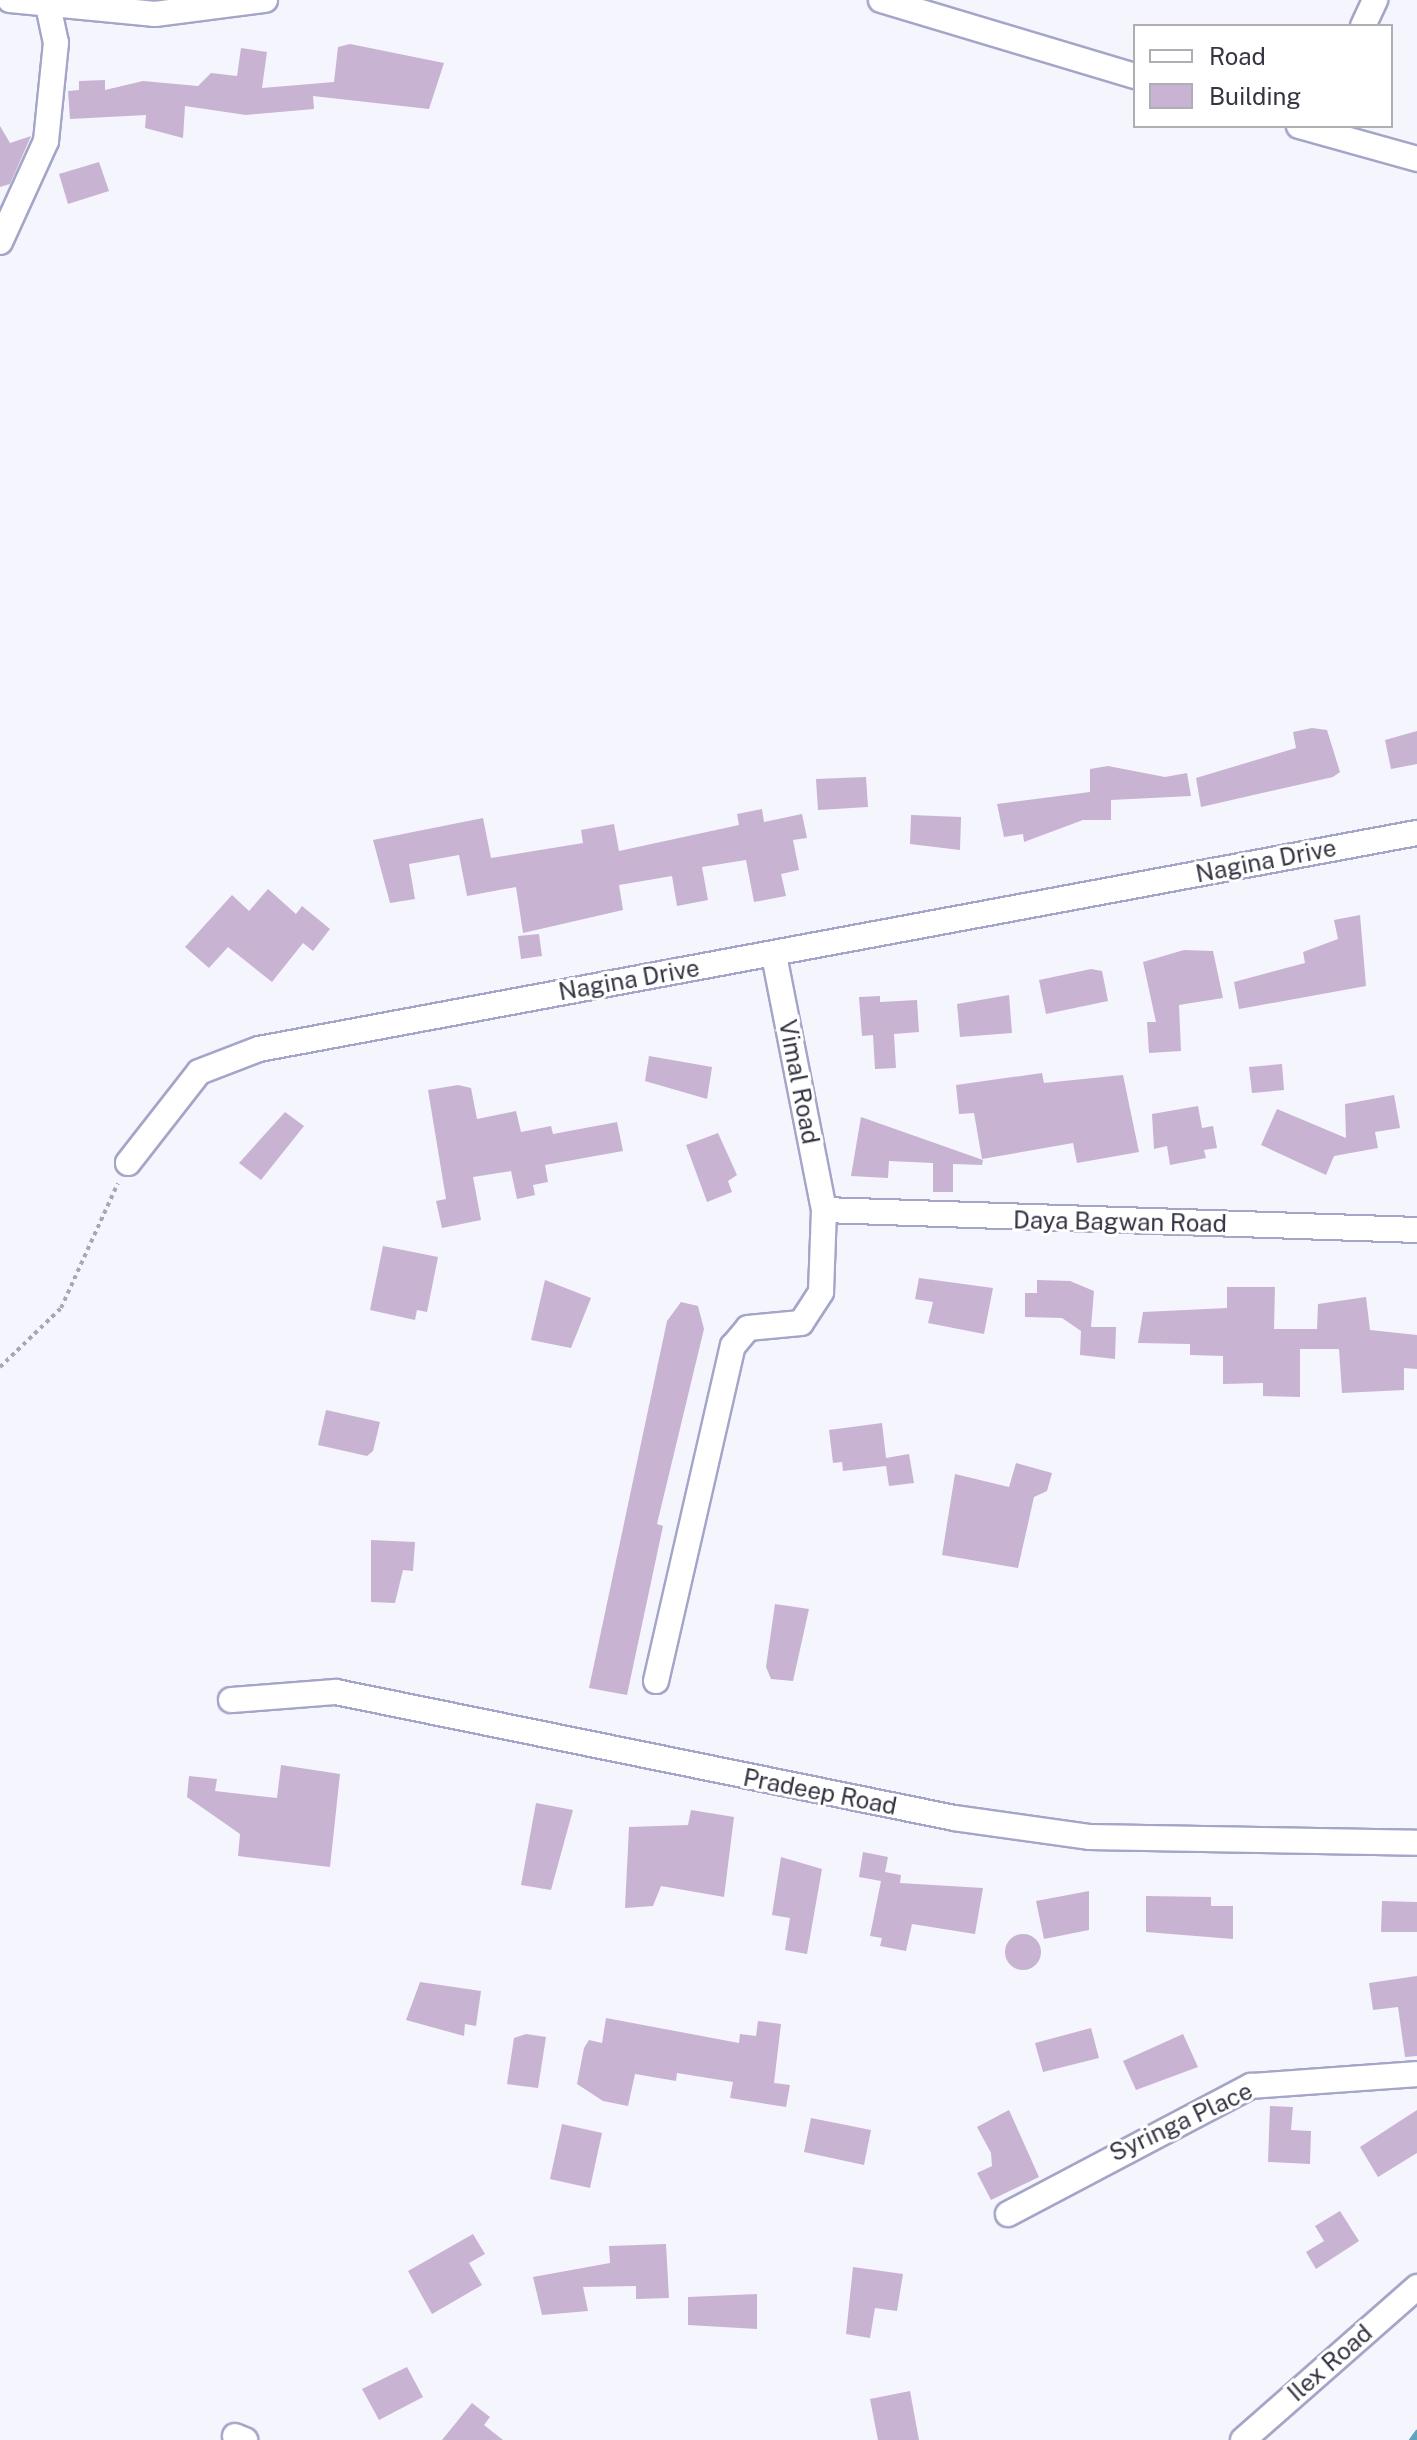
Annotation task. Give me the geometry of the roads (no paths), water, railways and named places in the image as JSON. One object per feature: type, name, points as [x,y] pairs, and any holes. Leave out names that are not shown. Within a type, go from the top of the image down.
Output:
[{"type":"street","points":[[10,0],[155,14],[265,0]]},
{"type":"street","points":[[881,0],[1133,75]]},
{"type":"street","points":[[1364,24],[1372,1]]},
{"type":"street","points":[[0,242],[46,141],[56,43],[48,6]]},
{"type":"street","points":[[1311,128],[1417,159]]},
{"type":"street","name":"Nagina Drive","points":[[128,1163],[179,1089],[227,1057],[1417,833]]},
{"type":"street","name":"Vimal Road","points":[[656,1681],[733,1346],[748,1328],[791,1326],[810,1316],[821,1292],[824,1210],[774,954]]},
{"type":"street","name":"Daya Bagwan Road","points":[[824,1210],[1417,1230]]},
{"type":"street","name":"Pradeep Road","points":[[231,1700],[336,1692],[954,1818],[1089,1837],[1417,1843]]},
{"type":"street","name":"Syringa Place","points":[[1008,2214],[1251,2086],[1417,2074]]},
{"type":"street","name":"Ilex Road","points":[[1243,2440],[1417,2287]]},
{"type":"waterway","points":[[1412,2440],[1417,2433]]}]
